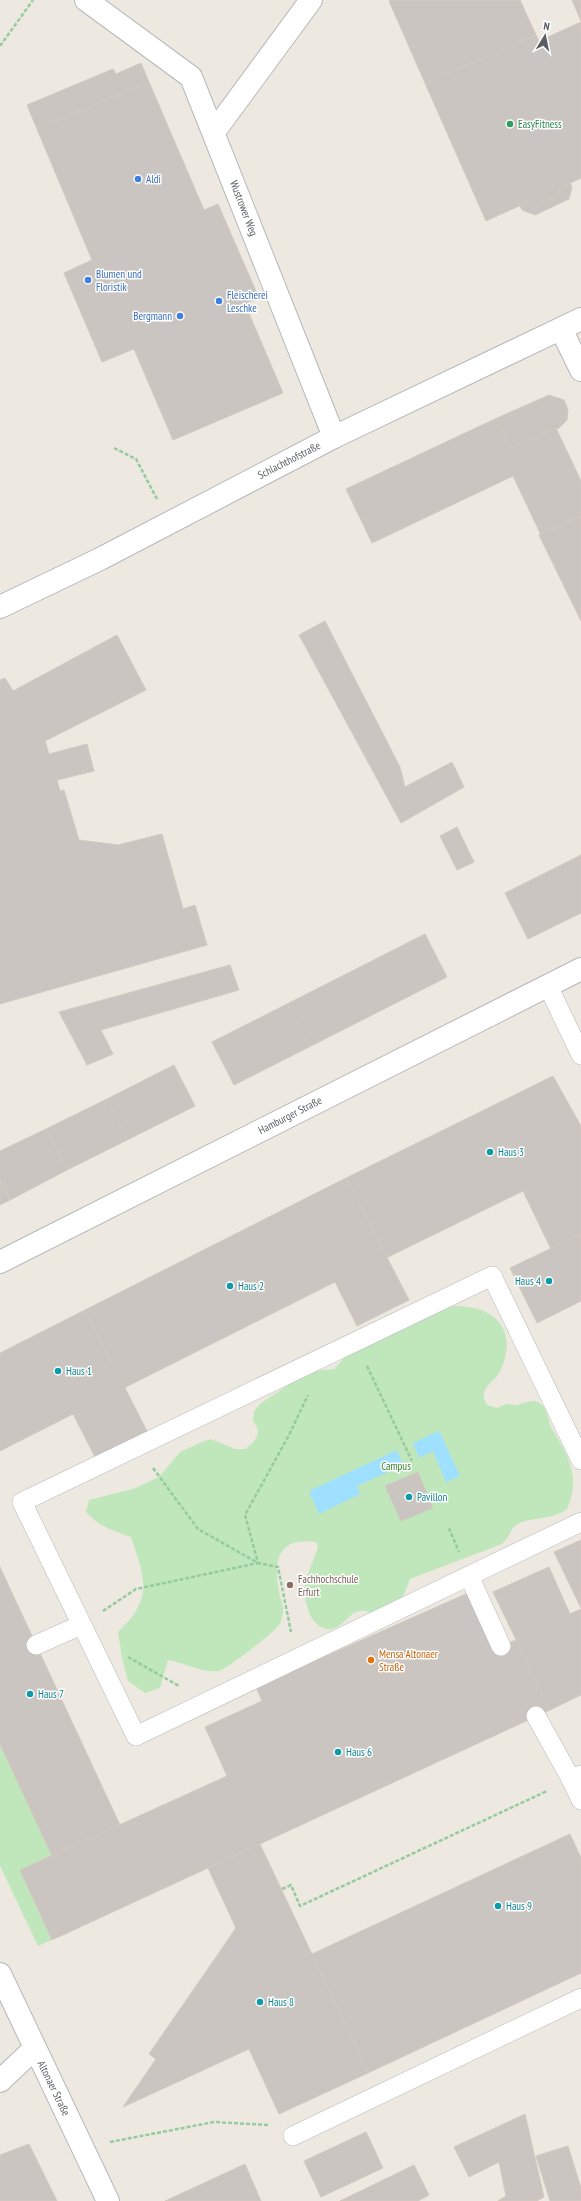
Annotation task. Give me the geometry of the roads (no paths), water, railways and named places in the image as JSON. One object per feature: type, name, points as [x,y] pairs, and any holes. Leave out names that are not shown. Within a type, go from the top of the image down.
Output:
[{"type":"street","name":"Wustrower Weg","points":[[86,0],[191,76],[334,438]]},
{"type":"street","points":[[214,132],[311,0]]},
{"type":"street","name":"Schlachthofstraße","points":[[0,607],[334,438],[581,319]]},
{"type":"street","points":[[561,329],[581,370]]},
{"type":"street","name":"Hamburger Straße","points":[[0,1262],[581,969]]},
{"type":"street","name":"Altonaer Straße","points":[[0,1974],[108,2201]]},
{"type":"street","points":[[0,2080],[35,2048]]},
{"type":"lane","points":[[548,986],[581,1055]]},
{"type":"lane","points":[[581,1460],[492,1276],[22,1502],[136,1736],[581,1522]]},
{"type":"lane","points":[[469,1576],[501,1646]]},
{"type":"lane","points":[[36,1645],[81,1625]]},
{"type":"lane","points":[[536,1716],[576,1777],[581,1800]]},
{"type":"lane","points":[[293,2136],[581,1998]]},
{"type":"water","points":[[439,1431],[460,1476],[446,1482],[433,1451],[419,1458],[413,1443]]},
{"type":"water","points":[[397,1450],[403,1465],[357,1486],[360,1494],[319,1514],[309,1491]]},
{"type":"place","name":"EasyFitness","points":[[510,124]]},
{"type":"place","name":"Aldi","points":[[138,179]]},
{"type":"place","name":"Blumen und Floristik","points":[[88,280]]},
{"type":"place","name":"Fleischerei Leschke","points":[[219,301]]},
{"type":"place","name":"Bergmann","points":[[180,316]]},
{"type":"place","name":"Haus 3","points":[[490,1152]]},
{"type":"place","name":"Haus 4","points":[[549,1281]]},
{"type":"place","name":"Haus 2","points":[[230,1286]]},
{"type":"place","name":"Haus 1","points":[[58,1371]]},
{"type":"place","name":"Pavillon","points":[[409,1497]]},
{"type":"place","name":"Fachhochschule Erfurt","points":[[290,1585]]},
{"type":"place","name":"Mensa Altonaer Straße","points":[[371,1660]]},
{"type":"place","name":"Haus 7","points":[[30,1694]]},
{"type":"place","name":"Haus 6","points":[[338,1752]]},
{"type":"place","name":"Haus 9","points":[[498,1906]]},
{"type":"place","name":"Haus 8","points":[[260,2002]]},
{"type":"park label","name":"Campus","points":[[396,1466]]}]
